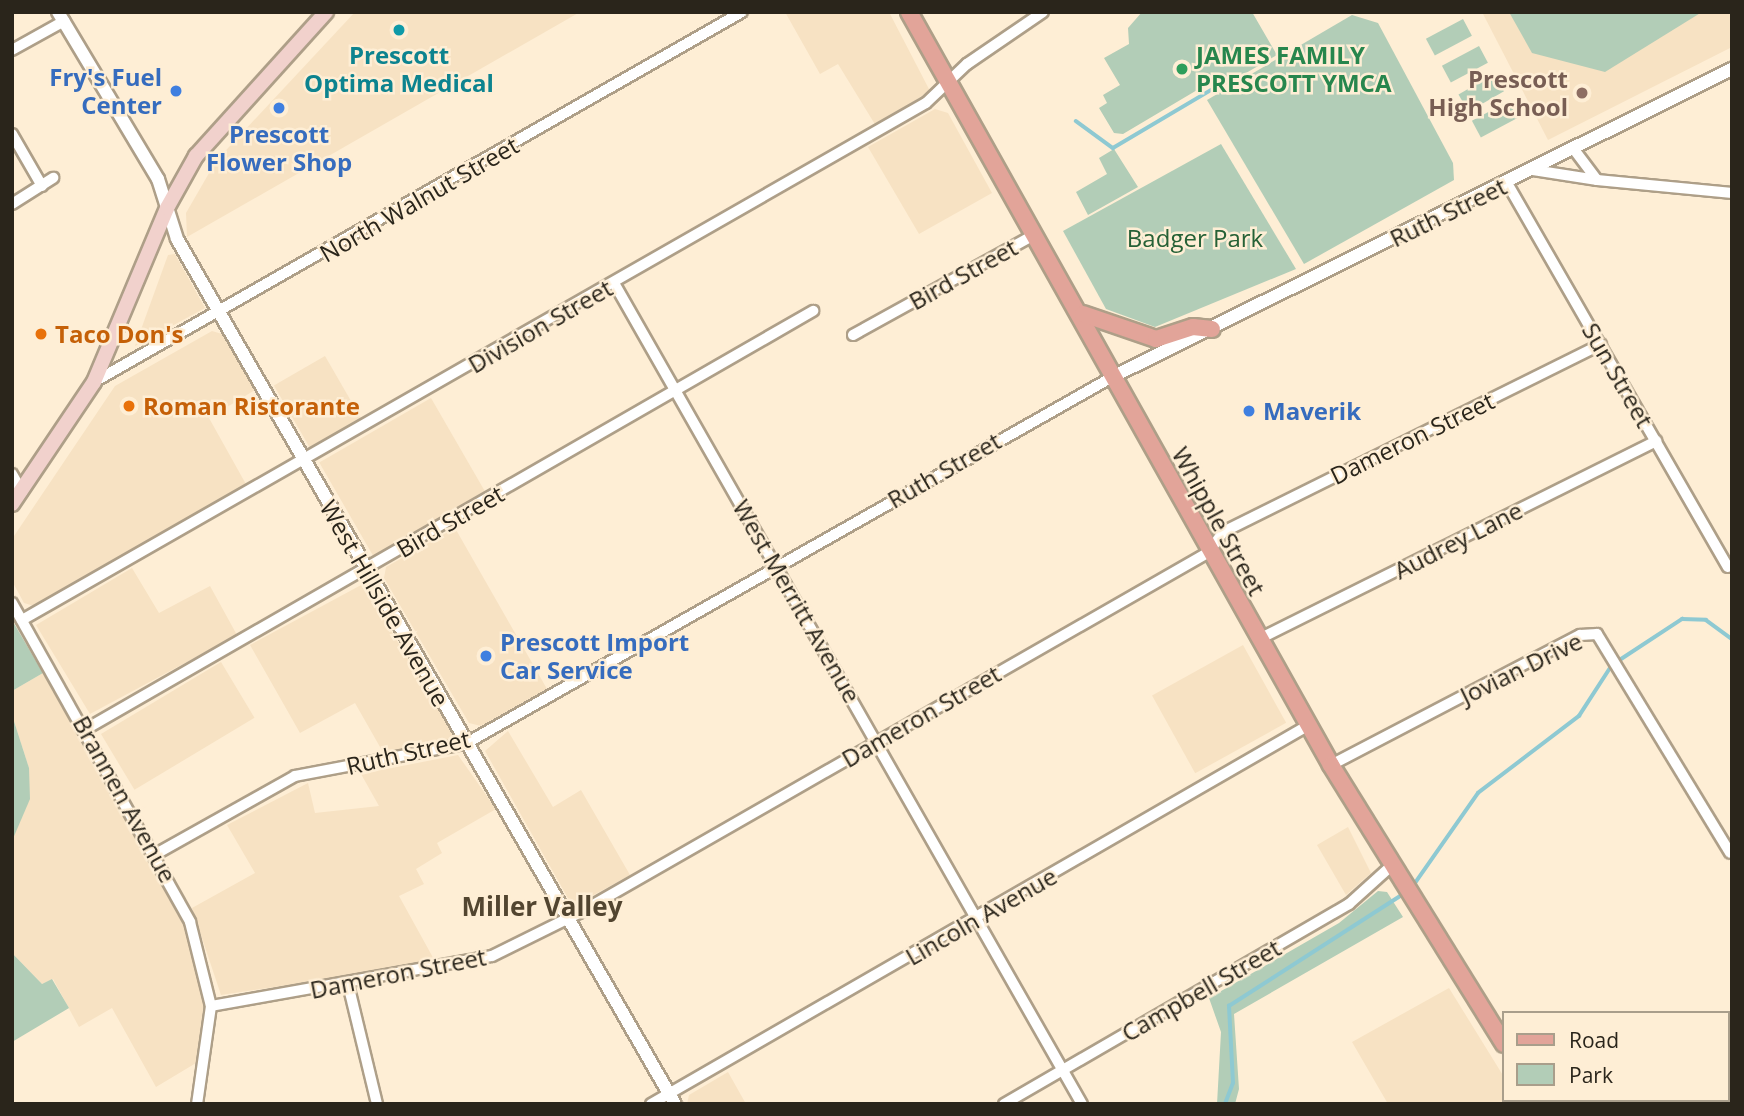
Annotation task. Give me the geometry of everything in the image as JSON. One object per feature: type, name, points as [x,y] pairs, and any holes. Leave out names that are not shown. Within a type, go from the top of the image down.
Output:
[{"type":"main road","points":[[12,504],[94,382],[166,208],[239,101],[326,12]]},
{"type":"main road","name":"Whipple Street","points":[[909,12],[1083,314],[1209,552],[1331,765],[1391,866],[1502,1041]]},
{"type":"main road","points":[[1083,314],[1156,339],[1193,327],[1212,329]]},
{"type":"street","name":"North Walnut Street","points":[[94,382],[220,313],[742,12]]},
{"type":"street","name":"Division Street","points":[[22,620],[305,463],[949,84],[967,64],[1043,12]]},
{"type":"street","name":"West Hillside Avenue","points":[[61,17],[158,180],[166,208],[220,313],[465,744],[672,1099]]},
{"type":"street","points":[[12,50],[61,17]]},
{"type":"street","name":"Ruth Street","points":[[156,854],[295,776],[465,744],[1114,376],[1732,69]]},
{"type":"street","points":[[12,134],[42,186]]},
{"type":"street","points":[[1574,149],[1597,180]]},
{"type":"street","points":[[1533,170],[1597,180],[1732,193]]},
{"type":"street","points":[[12,204],[53,178]]},
{"type":"street","name":"Sun Street","points":[[1507,183],[1728,567]]},
{"type":"street","name":"Bird Street","points":[[853,335],[1036,234]]},
{"type":"street","name":"West Merritt Avenue","points":[[614,283],[778,565],[1082,1104]]},
{"type":"street","name":"Bird Street","points":[[86,729],[813,311]]},
{"type":"street","name":"Dameron Street","points":[[211,1006],[480,960],[877,741],[1209,552],[1232,527],[1601,344]]},
{"type":"street","name":"Audrey Lane","points":[[1259,639],[1656,441]]},
{"type":"street","points":[[12,474],[22,491]]},
{"type":"street","name":"Brannen Avenue","points":[[12,603],[156,854],[190,922],[211,1006]]},
{"type":"street","name":"Jovian Drive","points":[[1331,765],[1580,635],[1597,634],[1730,853]]},
{"type":"street","name":"Lincoln Avenue","points":[[652,1104],[672,1099],[1309,725]]},
{"type":"street","name":"Campbell Street","points":[[1004,1104],[1349,904],[1391,866]]},
{"type":"street","points":[[348,984],[377,1104]]},
{"type":"street","points":[[197,1104],[211,1006]]},
{"type":"shaded area","points":[[355,12],[580,12],[187,237],[186,213],[216,161]]},
{"type":"shaded area","points":[[785,12],[889,12],[930,91],[876,126],[838,64],[820,74]]},
{"type":"shaded area","name":"Prescott High School","points":[[1482,12],[1732,12],[1732,47],[1548,140]]},
{"type":"shaded area","points":[[935,109],[948,113],[992,193],[919,234],[868,147]]},
{"type":"shaded area","points":[[175,254],[205,308],[135,346],[168,255]]},
{"type":"shaded area","points":[[212,331],[222,334],[255,390],[209,418],[247,486],[34,606],[24,603],[12,581],[12,539],[115,386]]},
{"type":"shaded area","points":[[325,356],[364,424],[313,453],[274,386]]},
{"type":"shaded area","points":[[431,398],[485,492],[373,556],[319,462]]},
{"type":"shaded area","points":[[455,528],[547,689],[481,726],[469,723],[384,578],[386,567]]},
{"type":"shaded area","points":[[132,568],[159,613],[210,586],[237,635],[90,714],[36,625]]},
{"type":"shaded area","points":[[363,584],[453,734],[450,741],[384,754],[355,703],[300,733],[250,645]]},
{"type":"shaded area","points":[[1243,645],[1286,723],[1195,773],[1152,695]]},
{"type":"shaded area","points":[[221,662],[254,718],[134,790],[101,734]]},
{"type":"shaded area","points":[[43,673],[187,925],[207,1004],[201,1060],[156,1087],[112,1008],[79,1027],[53,979],[42,984],[12,953],[12,841],[29,768],[12,715],[12,691]]},
{"type":"shaded area","points":[[508,731],[553,807],[581,790],[630,875],[581,902],[569,900],[485,751]]},
{"type":"shaded area","points":[[458,755],[496,809],[437,843],[442,853],[416,869],[424,884],[399,896],[436,963],[221,995],[192,908],[255,873],[227,825],[308,783],[315,813],[379,806],[361,774]]},
{"type":"shaded area","points":[[1348,827],[1371,873],[1346,895],[1317,845]]},
{"type":"shaded area","points":[[1449,988],[1502,1074],[1502,1102],[1521,1104],[1388,1104],[1352,1042]]},
{"type":"shaded area","points":[[728,1072],[746,1104],[687,1104],[689,1095]]},
{"type":"green space","name":"JAMES FAMILY PRESCOTT YMCA","points":[[1142,12],[1252,12],[1277,55],[1220,88],[1214,80],[1123,134],[1114,133],[1099,108],[1107,103],[1103,95],[1120,85],[1104,58],[1129,44],[1128,28]]},
{"type":"green space","points":[[1509,12],[1702,12],[1605,72],[1532,53]]},
{"type":"green space","points":[[1352,15],[1378,23],[1453,163],[1454,180],[1304,264],[1207,100]]},
{"type":"green space","points":[[1463,19],[1472,36],[1435,55],[1426,39]]},
{"type":"green space","points":[[1479,46],[1488,63],[1451,82],[1442,66]]},
{"type":"green space","points":[[1494,74],[1504,91],[1468,112],[1458,94]]},
{"type":"green space","points":[[1509,101],[1518,118],[1481,137],[1472,121]]},
{"type":"green space","name":"Badger Park","points":[[1221,144],[1296,269],[1155,327],[1106,309],[1063,231]]},
{"type":"green space","points":[[1114,149],[1138,187],[1088,215],[1076,192],[1107,174],[1099,158]]},
{"type":"green space","points":[[12,620],[43,673],[12,691]]},
{"type":"green space","points":[[12,715],[29,768],[30,799],[12,841]]},
{"type":"green space","points":[[1378,891],[1387,892],[1403,917],[1234,1014],[1239,1089],[1235,1104],[1217,1104],[1221,1032],[1209,998],[1339,923]]},
{"type":"green space","points":[[12,953],[42,984],[52,979],[69,1008],[12,1042]]},
{"type":"waterway","points":[[1076,121],[1113,148],[1218,86]]},
{"type":"waterway","points":[[1413,886],[1478,793],[1579,716],[1612,665],[1682,619],[1706,620],[1732,639]]},
{"type":"waterway","points":[[1225,1104],[1233,1083],[1229,1006],[1405,893]]},
{"type":"place","name":"Prescott Optima Medical","points":[[399,30]]},
{"type":"place","name":"JAMES FAMILY PRESCOTT YMCA","points":[[1182,69]]},
{"type":"place","name":"Fry's Fuel Center","points":[[176,91]]},
{"type":"place","name":"Prescott High School","points":[[1582,93]]},
{"type":"place","name":"Prescott Flower Shop","points":[[279,108]]},
{"type":"place","name":"Taco Don's","points":[[41,334]]},
{"type":"place","name":"Roman Ristorante","points":[[129,406]]},
{"type":"place","name":"Maverik","points":[[1249,411]]},
{"type":"place","name":"Prescott Import Car Service","points":[[486,656]]},
{"type":"district","name":"Miller Valley","points":[[542,907]]}]
